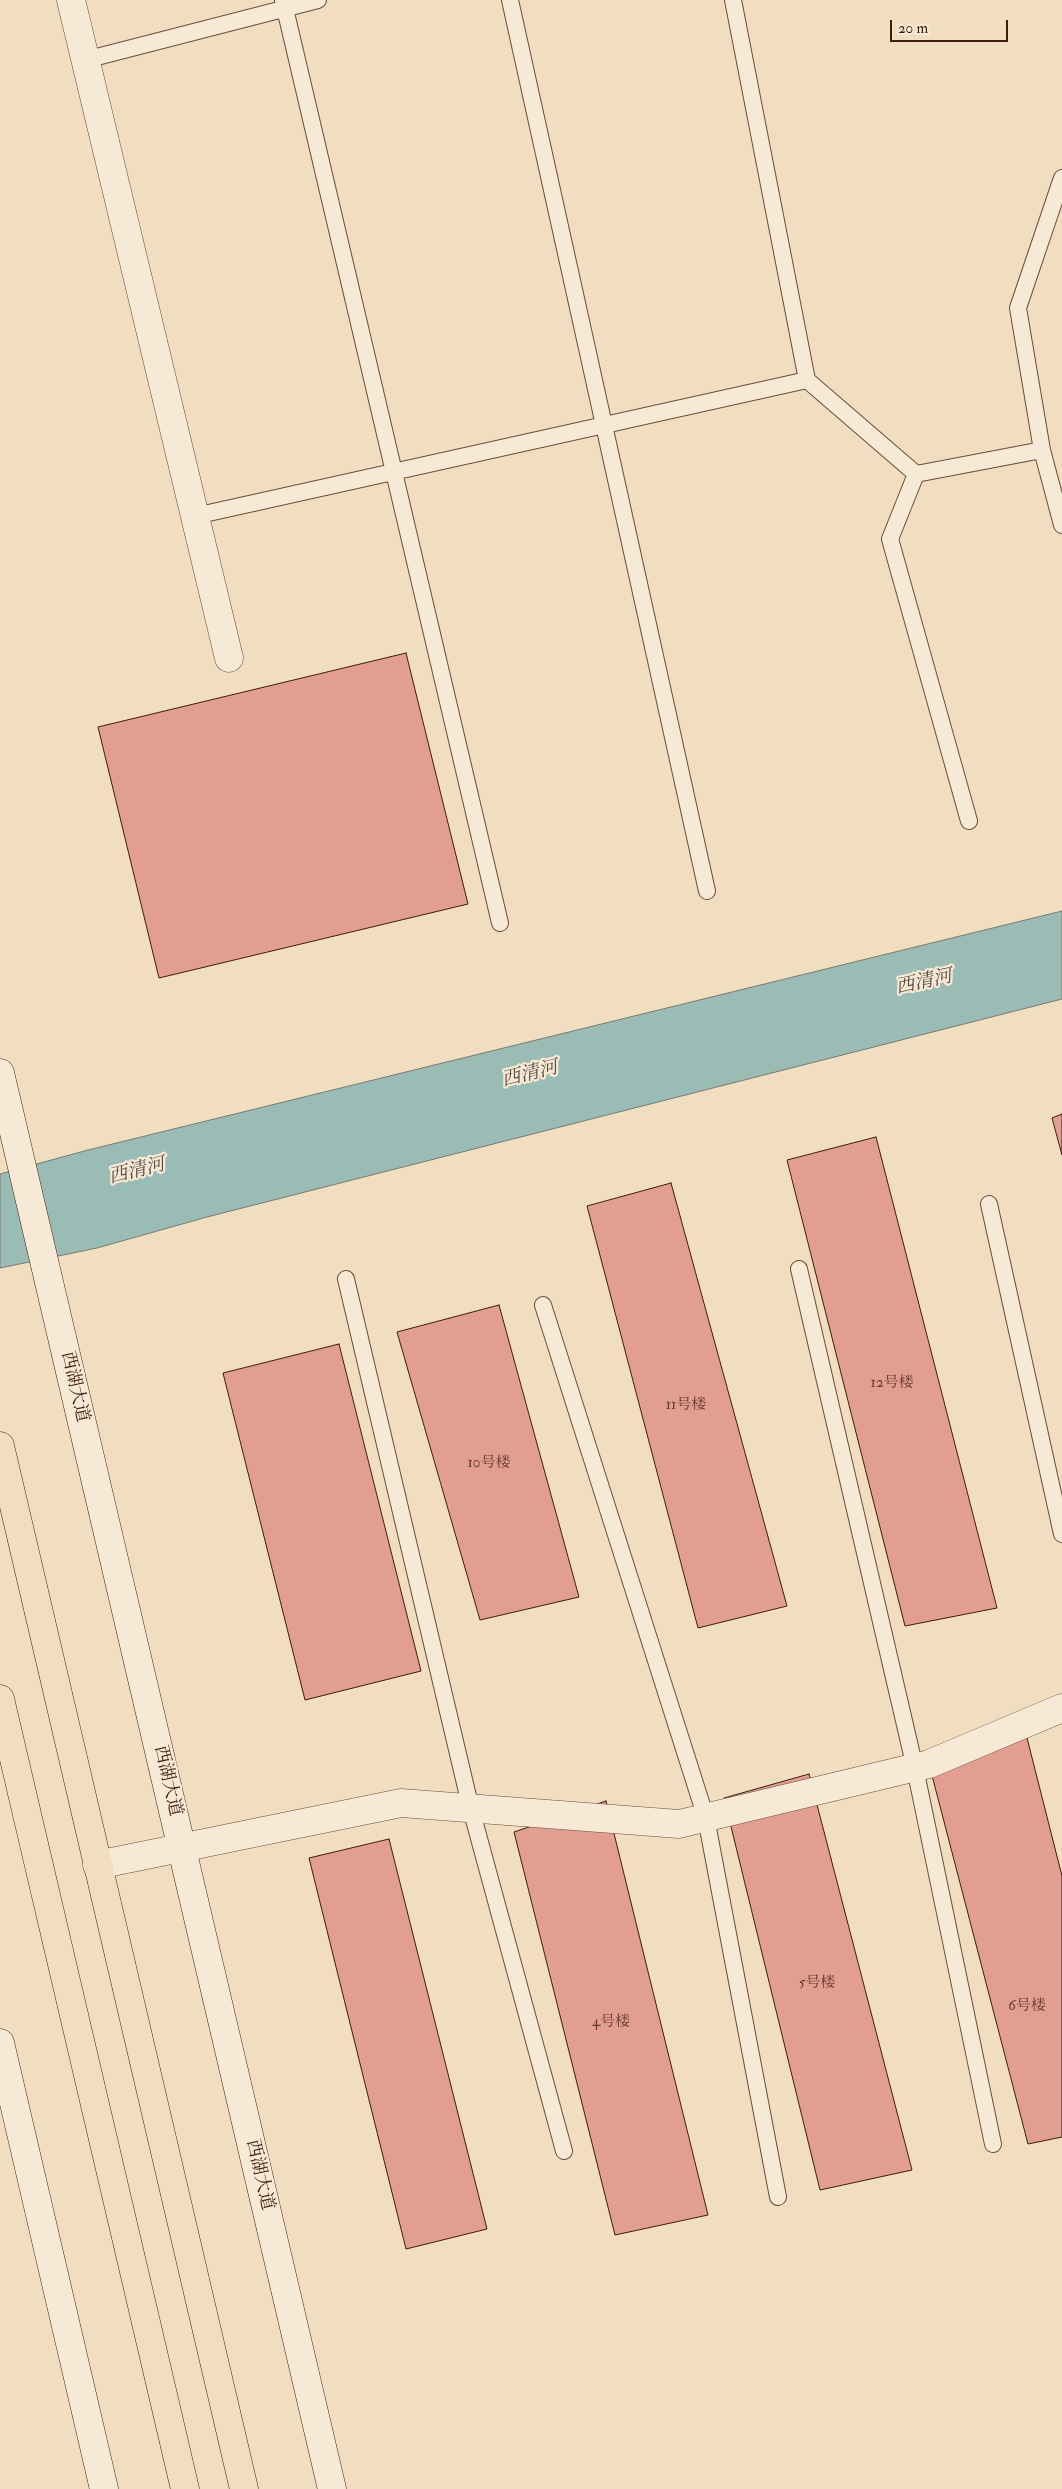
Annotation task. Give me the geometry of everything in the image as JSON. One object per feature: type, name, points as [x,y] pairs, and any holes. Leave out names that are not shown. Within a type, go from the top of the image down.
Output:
[{"type":"main road","points":[[0,1446],[244,2489]]},
{"type":"main road","points":[[0,1698],[184,2489]]},
{"type":"street","points":[[71,0],[229,658]]},
{"type":"street","name":"西湖大道","points":[[0,1074],[332,2489]]},
{"type":"street","points":[[97,1865],[401,1803],[678,1824],[929,1764],[1062,1708]]},
{"type":"street","points":[[0,2043],[104,2489]]},
{"type":"lane","points":[[86,60],[284,4],[318,0]]},
{"type":"lane","points":[[510,0],[707,891]]},
{"type":"lane","points":[[733,0],[808,380],[916,474]]},
{"type":"lane","points":[[284,4],[500,923]]},
{"type":"lane","points":[[1062,178],[1018,308],[1042,450],[1062,525]]},
{"type":"lane","points":[[195,516],[808,380]]},
{"type":"lane","points":[[916,474],[1042,450]]},
{"type":"lane","points":[[916,474],[890,539],[970,821]]},
{"type":"lane","points":[[989,1204],[1062,1534]]},
{"type":"lane","points":[[799,1269],[915,1768],[994,2144]]},
{"type":"lane","points":[[346,1279],[471,1809],[564,2151]]},
{"type":"lane","points":[[543,1305],[706,1818],[778,2197]]},
{"type":"water","name":"西清河","points":[[1062,911],[1062,999],[207,1217],[97,1248],[0,1268],[0,1174],[88,1150]]},
{"type":"building","points":[[406,653],[468,904],[159,978],[98,727]]},
{"type":"building","points":[[1062,1114],[1062,1155],[1052,1118]]},
{"type":"building","points":[[876,1137],[997,1608],[905,1626],[787,1160]]},
{"type":"building","points":[[671,1183],[787,1606],[698,1628],[587,1206]]},
{"type":"building","points":[[499,1305],[579,1597],[480,1620],[397,1332]]},
{"type":"building","points":[[339,1344],[421,1671],[305,1700],[223,1373]]},
{"type":"building","points":[[1026,1734],[1062,1876],[1062,2137],[1028,2144],[929,1764]]},
{"type":"building","points":[[809,1774],[912,2170],[820,2190],[724,1798]]},
{"type":"building","points":[[606,1801],[708,2215],[615,2235],[514,1832]]},
{"type":"building","points":[[389,1839],[487,2229],[406,2249],[309,1858]]}]
